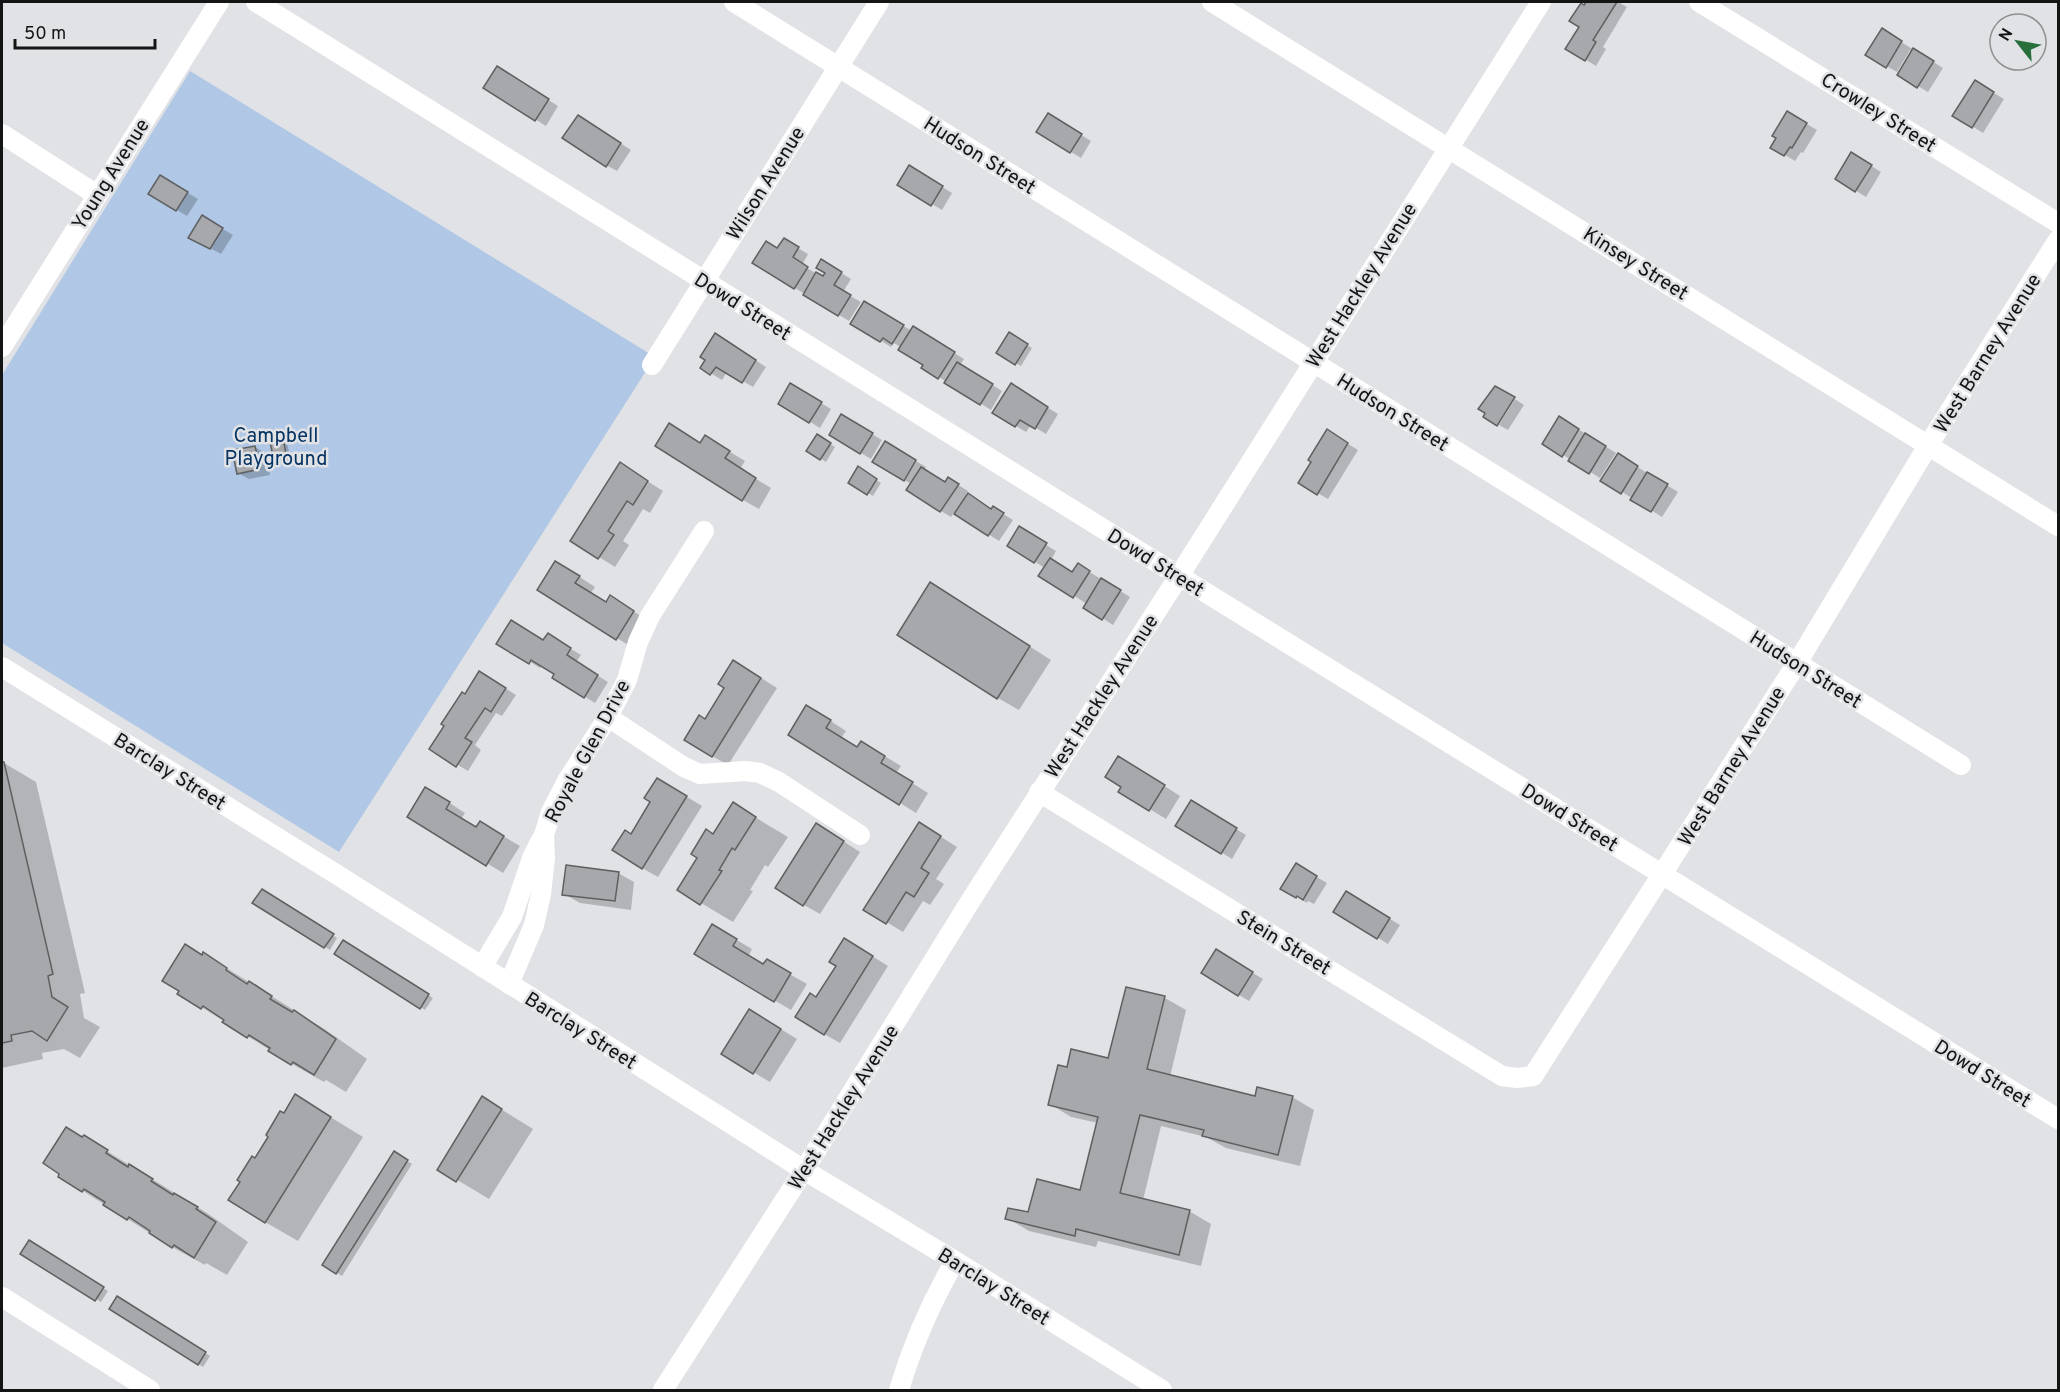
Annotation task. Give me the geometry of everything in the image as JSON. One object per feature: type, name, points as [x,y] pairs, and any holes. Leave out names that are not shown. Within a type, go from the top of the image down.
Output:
[{"type":"street","name":"Young Avenue","points":[[2,347],[219,2]]},
{"type":"street","name":"Dowd Street","points":[[256,2],[2058,1119]]},
{"type":"street","name":"Hudson Street","points":[[734,2],[1961,765]]},
{"type":"street","name":"Wilson Avenue","points":[[652,365],[879,2]]},
{"type":"street","name":"Kinsey Street","points":[[1212,2],[2058,526]]},
{"type":"street","name":"West Hackley Avenue","points":[[663,1390],[804,1170],[1039,792],[1179,576],[1541,2]]},
{"type":"street","name":"Crowley Street","points":[[1699,2],[2058,223]]},
{"type":"street","points":[[2,135],[97,195]]},
{"type":"street","name":"West Barney Avenue","points":[[1533,1076],[1797,663],[1929,444],[2058,240]]},
{"type":"street","name":"Royale Glen Drive","points":[[509,984],[534,925],[541,894],[545,858],[544,835],[551,812],[567,781],[608,717],[627,680],[638,642],[650,616],[704,531]]},
{"type":"street","name":"Barclay Street","points":[[2,667],[804,1170],[1162,1390]]},
{"type":"street","points":[[608,717],[684,767],[700,774],[746,771],[760,773],[779,782],[860,835]]},
{"type":"street","name":"Stein Street","points":[[1039,792],[1502,1076],[1517,1078],[1533,1076]]},
{"type":"street","points":[[482,967],[512,916],[532,858],[544,835]]},
{"type":"street","points":[[899,1390],[917,1334],[933,1299],[955,1261]]},
{"type":"street","points":[[2,1297],[150,1390]]},
{"type":"green space","name":"Campbell Playground","points":[[190,71],[655,357],[339,852],[2,643],[2,375]]},
{"type":"building","points":[[1586,2],[1617,2],[1593,40],[1596,42],[1585,61],[1565,49],[1579,27],[1569,21],[1581,3],[1584,5]]},
{"type":"building","points":[[1882,28],[1902,41],[1886,68],[1865,55]]},
{"type":"building","points":[[1913,48],[1934,61],[1917,88],[1897,75]]},
{"type":"building","points":[[497,66],[549,99],[535,121],[483,88]]},
{"type":"building","points":[[1975,80],[1994,92],[1972,128],[1952,116]]},
{"type":"building","points":[[1787,111],[1807,123],[1792,148],[1790,147],[1784,156],[1770,148],[1776,138],[1772,136]]},
{"type":"building","points":[[1048,113],[1082,134],[1070,153],[1036,132]]},
{"type":"building","points":[[578,115],[621,143],[606,167],[562,138]]},
{"type":"building","points":[[1851,152],[1872,165],[1855,192],[1835,179]]},
{"type":"building","points":[[909,165],[943,186],[931,206],[897,185]]},
{"type":"building","points":[[160,175],[188,192],[176,211],[148,194]]},
{"type":"building","points":[[202,215],[223,228],[210,249],[188,238]]},
{"type":"building","points":[[784,238],[799,247],[793,257],[808,267],[794,289],[752,263],[766,241],[777,248]]},
{"type":"building","points":[[821,259],[842,272],[834,285],[851,295],[838,316],[803,295],[816,272],[823,276],[825,273],[816,268]]},
{"type":"building","points":[[864,301],[904,325],[892,344],[883,338],[880,342],[850,324]]},
{"type":"building","points":[[913,326],[955,352],[938,379],[921,368],[923,365],[898,350]]},
{"type":"building","points":[[1009,332],[1028,344],[1015,365],[996,353]]},
{"type":"building","points":[[715,333],[756,360],[742,383],[716,367],[710,375],[700,368],[705,360],[700,357]]},
{"type":"building","points":[[957,362],[993,384],[980,405],[944,383]]},
{"type":"building","points":[[790,383],[822,402],[809,423],[778,404]]},
{"type":"building","points":[[1011,383],[1048,407],[1035,429],[1020,420],[1015,427],[992,413]]},
{"type":"building","points":[[1495,386],[1515,397],[1497,426],[1483,417],[1485,413],[1478,409]]},
{"type":"building","points":[[841,414],[873,433],[860,454],[829,435]]},
{"type":"building","points":[[1559,416],[1579,429],[1562,457],[1542,444]]},
{"type":"building","points":[[669,423],[700,443],[705,435],[730,451],[725,458],[756,478],[742,501],[655,446]]},
{"type":"building","points":[[1327,429],[1348,443],[1317,495],[1298,483],[1311,462],[1308,460]]},
{"type":"building","points":[[1585,433],[1606,446],[1589,474],[1568,461]]},
{"type":"building","points":[[282,434],[287,458],[274,461],[269,437]]},
{"type":"building","points":[[817,434],[831,443],[820,460],[806,451]]},
{"type":"building","points":[[885,441],[916,460],[904,481],[872,462]]},
{"type":"building","points":[[255,446],[260,469],[237,474],[232,450]]},
{"type":"building","points":[[1618,453],[1638,466],[1621,494],[1600,481]]},
{"type":"building","points":[[620,462],[648,481],[633,505],[627,501],[608,531],[614,535],[598,559],[570,541]]},
{"type":"building","points":[[858,466],[877,479],[867,495],[848,483]]},
{"type":"building","points":[[921,467],[945,482],[948,477],[959,484],[940,512],[906,490]]},
{"type":"building","points":[[1647,472],[1668,484],[1651,512],[1630,500]]},
{"type":"building","points":[[968,493],[991,509],[993,506],[1004,513],[988,536],[954,514]]},
{"type":"building","points":[[1019,526],[1047,543],[1034,563],[1007,546]]},
{"type":"building","points":[[1050,558],[1072,572],[1078,563],[1090,571],[1073,598],[1038,576]]},
{"type":"building","points":[[555,561],[580,576],[575,583],[606,602],[610,595],[634,611],[616,640],[537,590]]},
{"type":"building","points":[[1101,578],[1121,590],[1102,620],[1083,608]]},
{"type":"building","points":[[930,582],[1030,646],[997,699],[897,635]]},
{"type":"building","points":[[511,620],[543,640],[548,633],[571,648],[567,655],[598,675],[584,698],[552,678],[554,674],[531,660],[529,664],[496,644]]},
{"type":"building","points":[[733,660],[761,678],[712,757],[684,740],[699,715],[705,719],[724,688],[718,684]]},
{"type":"building","points":[[479,671],[506,688],[491,712],[485,708],[465,738],[472,742],[456,767],[429,749],[444,726],[441,724],[462,692],[465,694]]},
{"type":"building","points":[[806,705],[831,720],[826,728],[857,747],[861,741],[885,756],[881,763],[913,782],[899,805],[788,735]]},
{"type":"building","points":[[1118,756],[1165,785],[1149,811],[1118,792],[1121,787],[1105,777]]},
{"type":"building","points":[[2,762],[4,762],[53,974],[48,976],[52,997],[68,1007],[47,1041],[32,1031],[11,1035],[12,1041],[2,1043]]},
{"type":"building","points":[[657,778],[687,796],[642,869],[612,850],[625,830],[631,834],[650,802],[644,798]]},
{"type":"building","points":[[425,787],[450,802],[446,809],[476,827],[480,821],[504,836],[486,866],[407,817]]},
{"type":"building","points":[[1191,800],[1237,828],[1221,854],[1175,826]]},
{"type":"building","points":[[733,802],[756,817],[735,850],[732,848],[719,870],[722,871],[700,905],[677,890],[697,858],[691,854],[706,829],[713,834]]},
{"type":"building","points":[[919,822],[941,836],[921,868],[929,873],[914,897],[906,892],[886,924],[863,910]]},
{"type":"building","points":[[816,823],[844,841],[803,906],[775,888]]},
{"type":"building","points":[[1296,863],[1317,876],[1303,900],[1280,889]]},
{"type":"building","points":[[566,865],[619,872],[615,901],[562,895]]},
{"type":"building","points":[[262,889],[334,934],[324,948],[252,903]]},
{"type":"building","points":[[1346,891],[1390,918],[1377,939],[1333,912]]},
{"type":"building","points":[[712,924],[737,939],[733,946],[763,964],[767,959],[791,973],[774,1002],[694,954]]},
{"type":"building","points":[[844,938],[873,956],[824,1035],[795,1017],[810,993],[816,997],[836,966],[829,962]]},
{"type":"building","points":[[343,940],[429,994],[420,1009],[334,954]]},
{"type":"building","points":[[185,944],[202,955],[203,952],[247,984],[249,981],[272,996],[270,999],[292,1012],[294,1010],[336,1039],[314,1075],[293,1062],[291,1065],[268,1051],[270,1048],[249,1035],[247,1038],[203,1006],[201,1009],[177,994],[179,991],[162,981]]},
{"type":"building","points":[[1216,949],[1253,972],[1238,996],[1201,973]]},
{"type":"building","points":[[1126,987],[1165,996],[1147,1069],[1255,1096],[1257,1087],[1293,1096],[1278,1155],[1202,1136],[1204,1130],[1140,1115],[1120,1193],[1190,1210],[1179,1255],[1076,1229],[1075,1236],[1005,1219],[1008,1208],[1028,1212],[1037,1179],[1080,1190],[1098,1117],[1048,1105],[1058,1065],[1067,1067],[1071,1049],[1108,1058]]},
{"type":"building","points":[[749,1009],[781,1029],[753,1074],[721,1054]]},
{"type":"building","points":[[295,1094],[331,1117],[265,1223],[228,1200],[240,1182],[237,1180],[252,1156],[255,1158],[268,1137],[266,1135],[280,1111],[284,1113]]},
{"type":"building","points":[[482,1096],[502,1109],[456,1182],[437,1170]]},
{"type":"building","points":[[66,1127],[108,1150],[106,1153],[153,1179],[151,1181],[173,1195],[174,1193],[198,1207],[196,1209],[216,1222],[194,1258],[174,1245],[172,1248],[129,1217],[127,1220],[103,1205],[105,1202],[84,1189],[82,1192],[58,1177],[59,1174],[43,1163]]},
{"type":"building","points":[[394,1151],[408,1160],[336,1274],[322,1265]]},
{"type":"building","points":[[29,1240],[104,1287],[95,1301],[20,1254]]},
{"type":"building","points":[[117,1296],[206,1352],[198,1365],[109,1309]]}]
